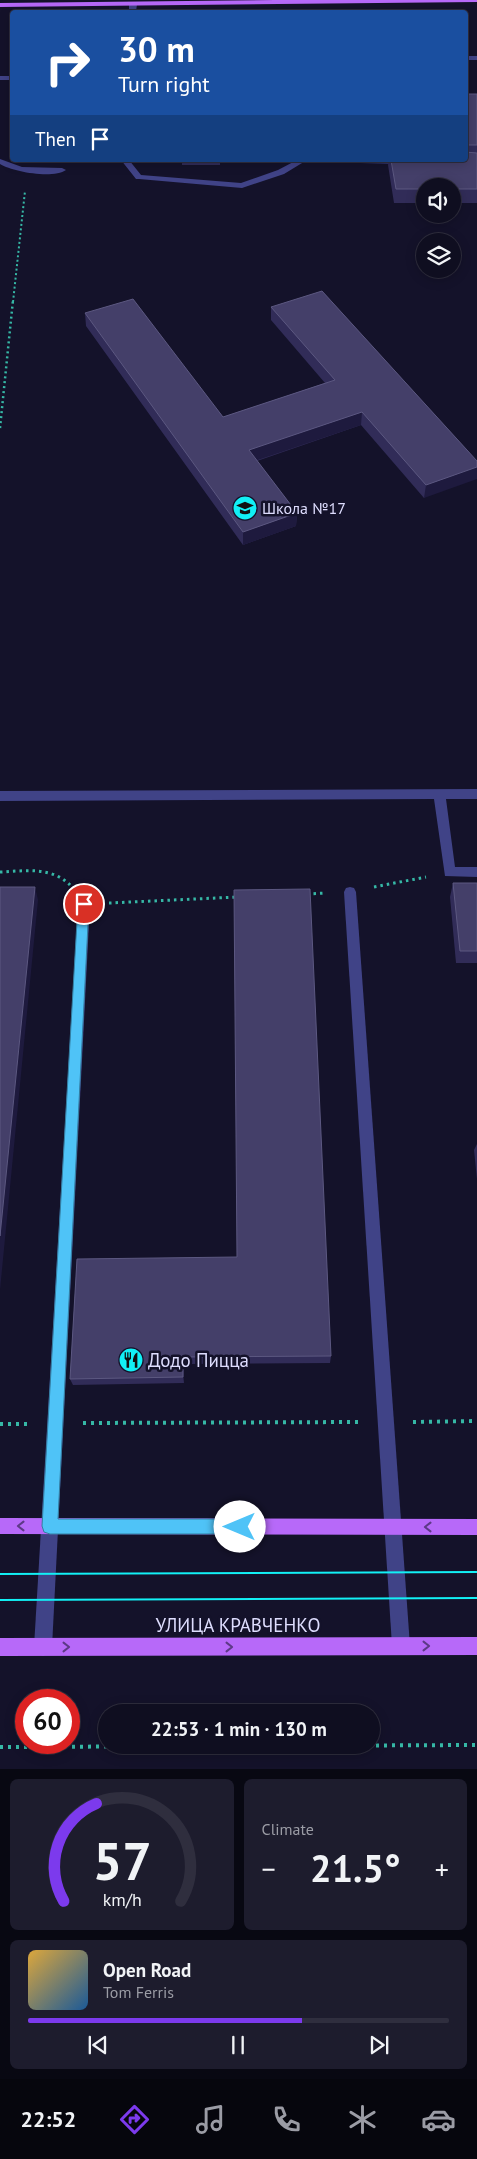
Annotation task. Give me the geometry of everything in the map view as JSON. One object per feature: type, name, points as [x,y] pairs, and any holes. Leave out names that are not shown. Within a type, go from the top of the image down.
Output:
[{"type":"main road","points":[[0,5],[477,0]]},
{"type":"main road","points":[[0,1526],[477,1527]]},
{"type":"main road","name":"УЛИЦА КРАВЧЕНКО","points":[[0,1647],[477,1646]]},
{"type":"street","points":[[132,4],[132,10]]},
{"type":"street","points":[[0,161],[8,167],[27,171],[62,170]]},
{"type":"street","points":[[127,162],[139,178],[242,186],[281,172],[299,162]]},
{"type":"street","points":[[439,794],[448,872],[477,872]]},
{"type":"street","points":[[0,796],[477,794]]},
{"type":"street","points":[[350,892],[401,1646]]},
{"type":"street","points":[[43,1647],[84,904]]},
{"type":"path","points":[[0,426],[27,171]]},
{"type":"path","points":[[0,872],[43,872],[58,875],[68,882],[84,904],[241,897]]},
{"type":"path","points":[[300,894],[350,892],[448,872]]},
{"type":"path","points":[[0,1424],[477,1421]]},
{"type":"path","points":[[0,1747],[477,1745]]},
{"type":"building","points":[[468,94],[477,94],[477,145],[468,145]]},
{"type":"building","points":[[468,152],[477,153],[477,189],[461,189],[461,178],[416,178],[416,189],[396,189],[391,162],[468,162]]},
{"type":"building","points":[[322,291],[477,461],[477,467],[426,485],[362,412],[249,450],[297,513],[243,532],[85,313],[133,299],[223,417],[335,380],[271,307]]},
{"type":"building","points":[[453,883],[477,883],[477,951],[460,951]]},
{"type":"building","points":[[0,887],[35,887],[0,1236]]},
{"type":"building","points":[[310,889],[331,1356],[183,1357],[183,1377],[70,1379],[77,1259],[237,1257],[234,890]]},
{"type":"tram line","points":[[0,1574],[477,1572]]},
{"type":"tram line","points":[[0,1600],[477,1598]]},
{"type":"place","name":"Школа №17","points":[[245,508]]},
{"type":"place","name":"Додо Пицца","points":[[131,1360]]},
{"type":"route","points":[[84,904],[50,1526],[240,1527]]}]
